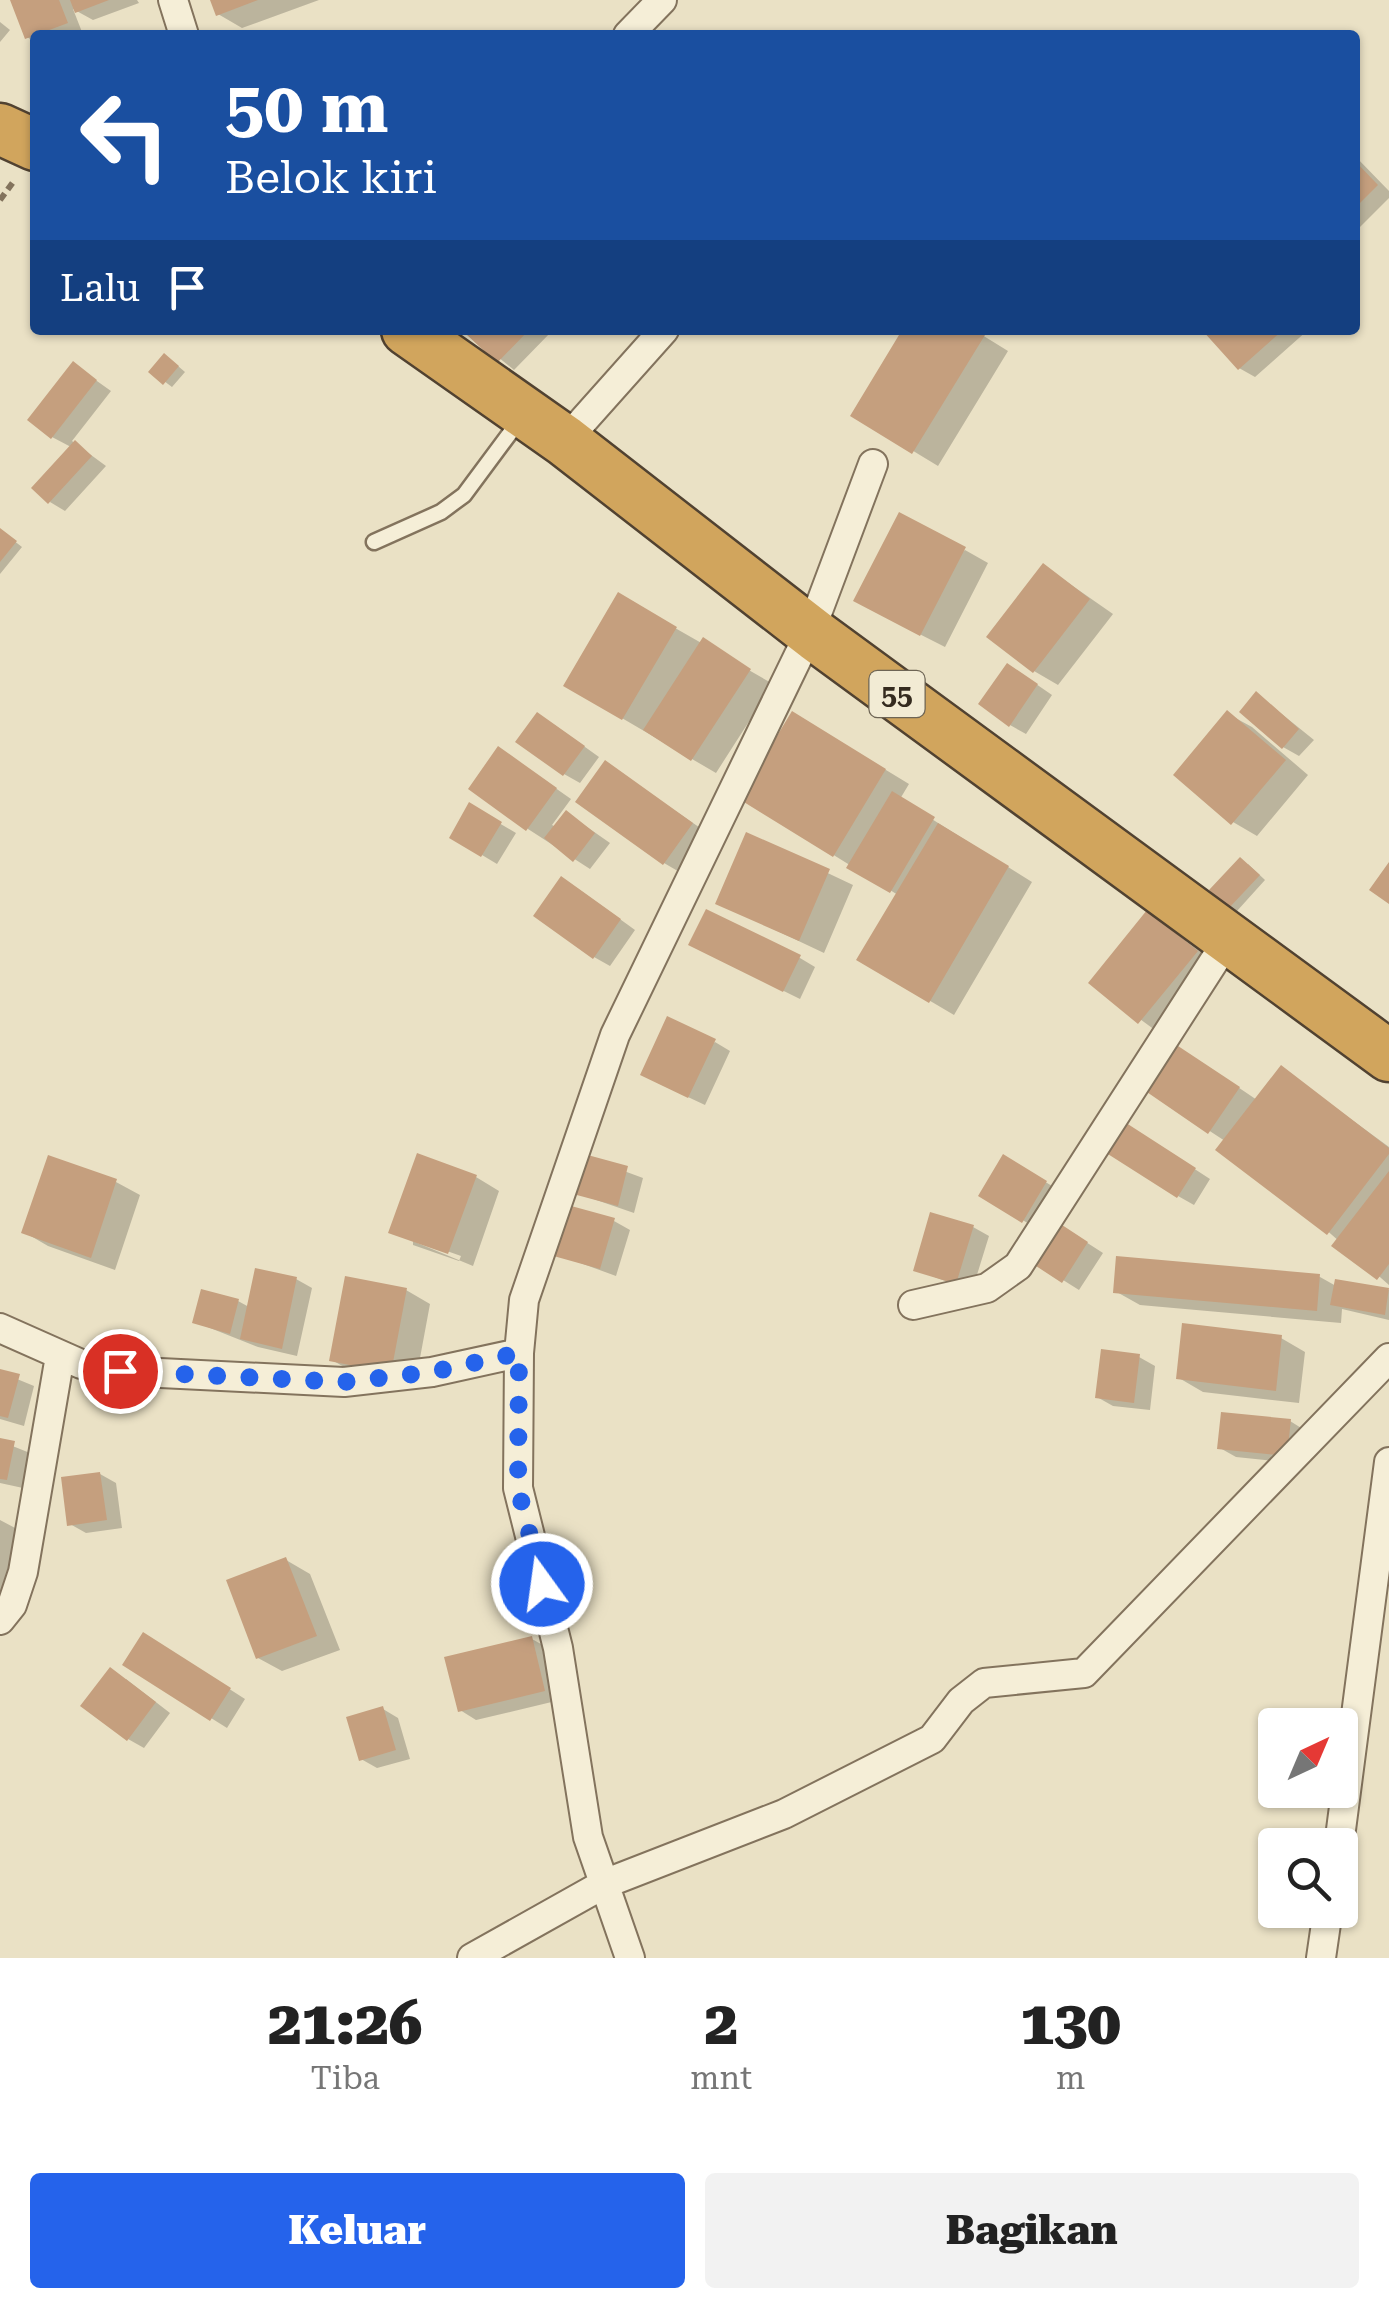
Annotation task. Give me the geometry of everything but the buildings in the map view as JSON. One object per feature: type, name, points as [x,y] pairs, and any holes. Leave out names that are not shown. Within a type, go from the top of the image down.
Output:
[{"type":"highway","points":[[0,129],[30,143]]},
{"type":"highway","name":"55","points":[[413,335],[546,426],[810,632],[1389,1056]]},
{"type":"street","points":[[173,0],[182,30]]},
{"type":"street","points":[[633,30],[662,0]]},
{"type":"street","points":[[546,426],[658,335]]},
{"type":"street","points":[[630,1958],[588,1837],[558,1648],[518,1488],[519,1353],[524,1300],[615,1035],[810,632],[873,464]]},
{"type":"street","points":[[914,1305],[987,1288],[1018,1266],[1229,938]]},
{"type":"street","points":[[0,1328],[60,1356],[120,1371],[344,1382],[432,1372],[519,1353]]},
{"type":"street","points":[[0,1620],[12,1605],[24,1572],[60,1356]]},
{"type":"street","points":[[472,1958],[604,1884],[784,1814],[932,1739],[961,1701],[984,1682],[1084,1673],[1389,1358]]},
{"type":"street","points":[[1341,1828],[1389,1462]]},
{"type":"street","points":[[1320,1958],[1325,1928]]},
{"type":"lane","points":[[374,542],[441,512],[546,426]]},
{"type":"route","points":[[120,1371],[344,1382],[432,1372],[519,1353],[518,1488],[542,1584]]}]
